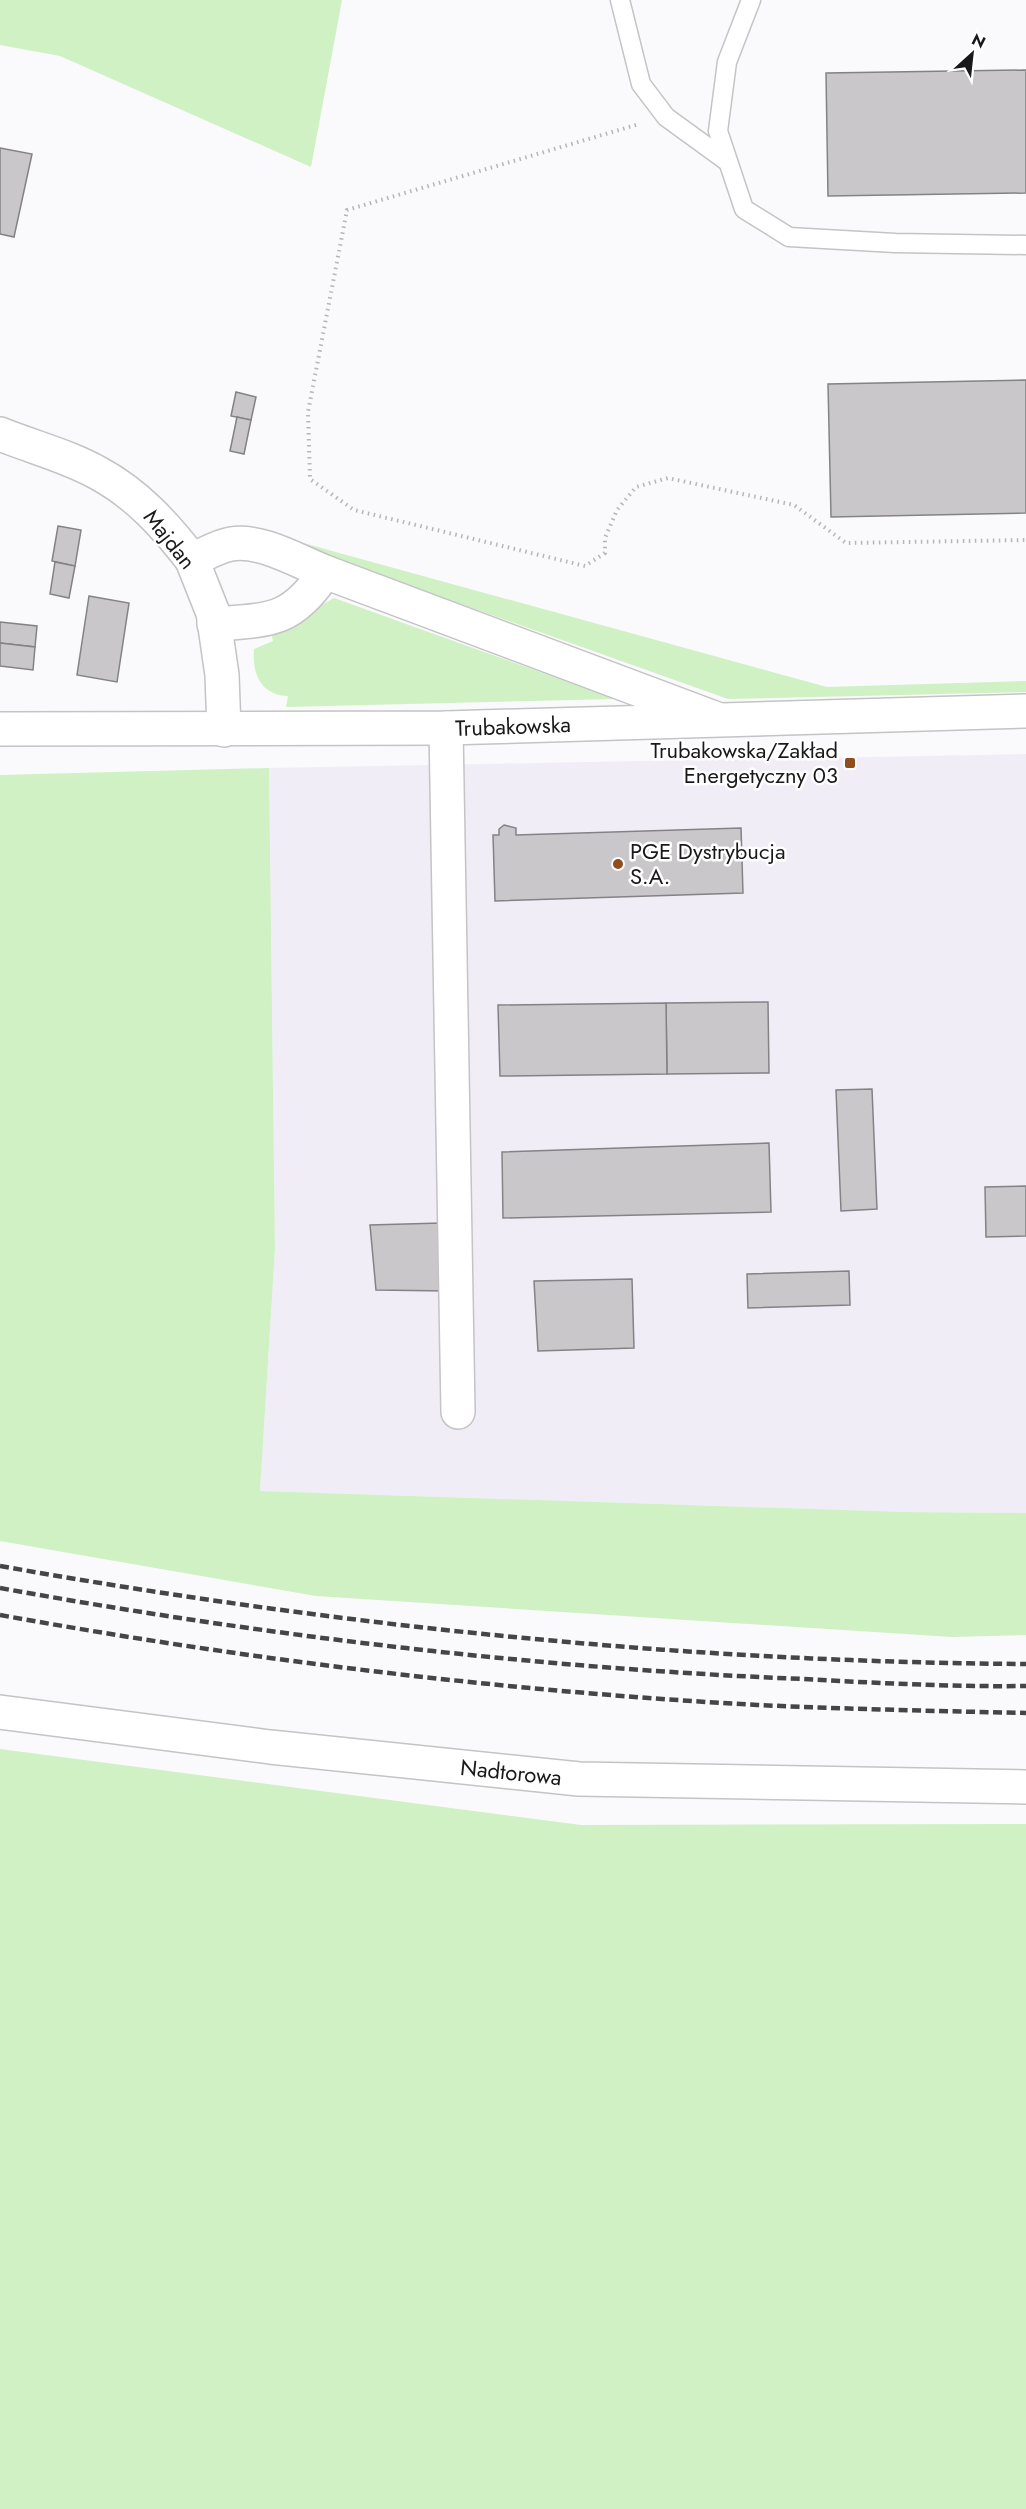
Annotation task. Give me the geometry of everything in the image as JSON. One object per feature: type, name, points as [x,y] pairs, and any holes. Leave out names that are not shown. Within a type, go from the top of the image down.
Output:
[{"type":"street","name":"Majdan","points":[[0,434],[97,472],[121,487],[145,505],[192,560],[213,613],[222,675],[224,730]]},
{"type":"street","points":[[192,560],[229,544],[243,543],[259,546],[717,719]]},
{"type":"street","points":[[214,624],[261,621],[284,613],[299,605],[325,572]]},
{"type":"street","name":"Trubakowska","points":[[0,729],[446,728],[1026,711]]},
{"type":"street","points":[[446,728],[458,1412]]},
{"type":"street","name":"Nadtorowa","points":[[0,1712],[270,1747],[579,1779],[1026,1787]]},
{"type":"lane","points":[[620,0],[641,84],[666,117],[728,162]]},
{"type":"lane","points":[[751,0],[727,62],[718,131],[744,209],[789,237],[895,243],[1026,245]]},
{"type":"path","points":[[666,117],[347,210],[308,412],[310,480],[354,510],[585,566],[605,553],[605,538],[617,510],[636,487],[668,478],[794,505],[846,543],[1026,540]]},
{"type":"shaded area","points":[[1026,754],[1026,1513],[906,1512],[260,1491],[275,1249],[269,768]]},
{"type":"green space","points":[[0,0],[342,0],[311,167],[60,56],[0,45]]},
{"type":"green space","points":[[241,526],[827,687],[1026,681],[1026,692],[728,699]]},
{"type":"green space","points":[[334,598],[615,699],[286,707],[288,696],[271,692],[260,682],[255,667],[254,649],[273,641],[271,633]]},
{"type":"green space","points":[[269,768],[275,1249],[260,1491],[906,1512],[1026,1513],[1026,1635],[952,1637],[316,1596],[0,1541],[0,775]]},
{"type":"green space","points":[[0,1749],[581,1825],[1026,1824],[1026,2509],[0,2509]]},
{"type":"building","points":[[1026,70],[1026,193],[828,196],[826,73]]},
{"type":"building","points":[[0,148],[32,154],[14,237],[0,234]]},
{"type":"building","points":[[1026,380],[1026,513],[831,517],[828,384]]},
{"type":"building","points":[[236,392],[256,397],[251,420],[231,416]]},
{"type":"building","points":[[237,417],[251,420],[244,454],[230,451]]},
{"type":"building","points":[[58,526],[81,530],[75,566],[52,561]]},
{"type":"building","points":[[55,562],[75,566],[69,598],[50,594]]},
{"type":"building","points":[[89,596],[129,603],[117,682],[77,675]]},
{"type":"building","points":[[0,622],[37,626],[35,647],[0,643]]},
{"type":"building","points":[[0,643],[35,647],[33,670],[0,666]]},
{"type":"building","name":"PGE Dystrybucja S.A.","points":[[504,825],[516,828],[516,835],[741,828],[743,893],[495,901],[493,835],[499,835],[499,829]]},
{"type":"building","points":[[768,1002],[769,1073],[667,1074],[666,1003]]},
{"type":"building","points":[[666,1003],[667,1074],[500,1076],[498,1005]]},
{"type":"building","points":[[872,1089],[877,1209],[841,1211],[836,1090]]},
{"type":"building","points":[[769,1143],[771,1212],[503,1218],[502,1152]]},
{"type":"building","points":[[1026,1186],[1026,1236],[986,1237],[985,1187]]},
{"type":"building","points":[[441,1223],[447,1291],[376,1290],[370,1225]]},
{"type":"building","points":[[849,1271],[850,1305],[748,1308],[747,1274]]},
{"type":"building","points":[[632,1279],[634,1348],[538,1351],[534,1281]]},
{"type":"railway","points":[[0,1566],[255,1606],[511,1637],[768,1656],[897,1662],[1026,1664]]},
{"type":"railway","points":[[0,1588],[200,1621],[500,1658],[702,1674],[915,1684],[1026,1686]]},
{"type":"railway","points":[[0,1615],[282,1660],[472,1682],[757,1705],[1026,1713]]},
{"type":"place","name":"Trubakowska/Zakład Energetyczny 03","points":[[850,763]]},
{"type":"place","name":"PGE Dystrybucja S.A.","points":[[618,864]]}]
